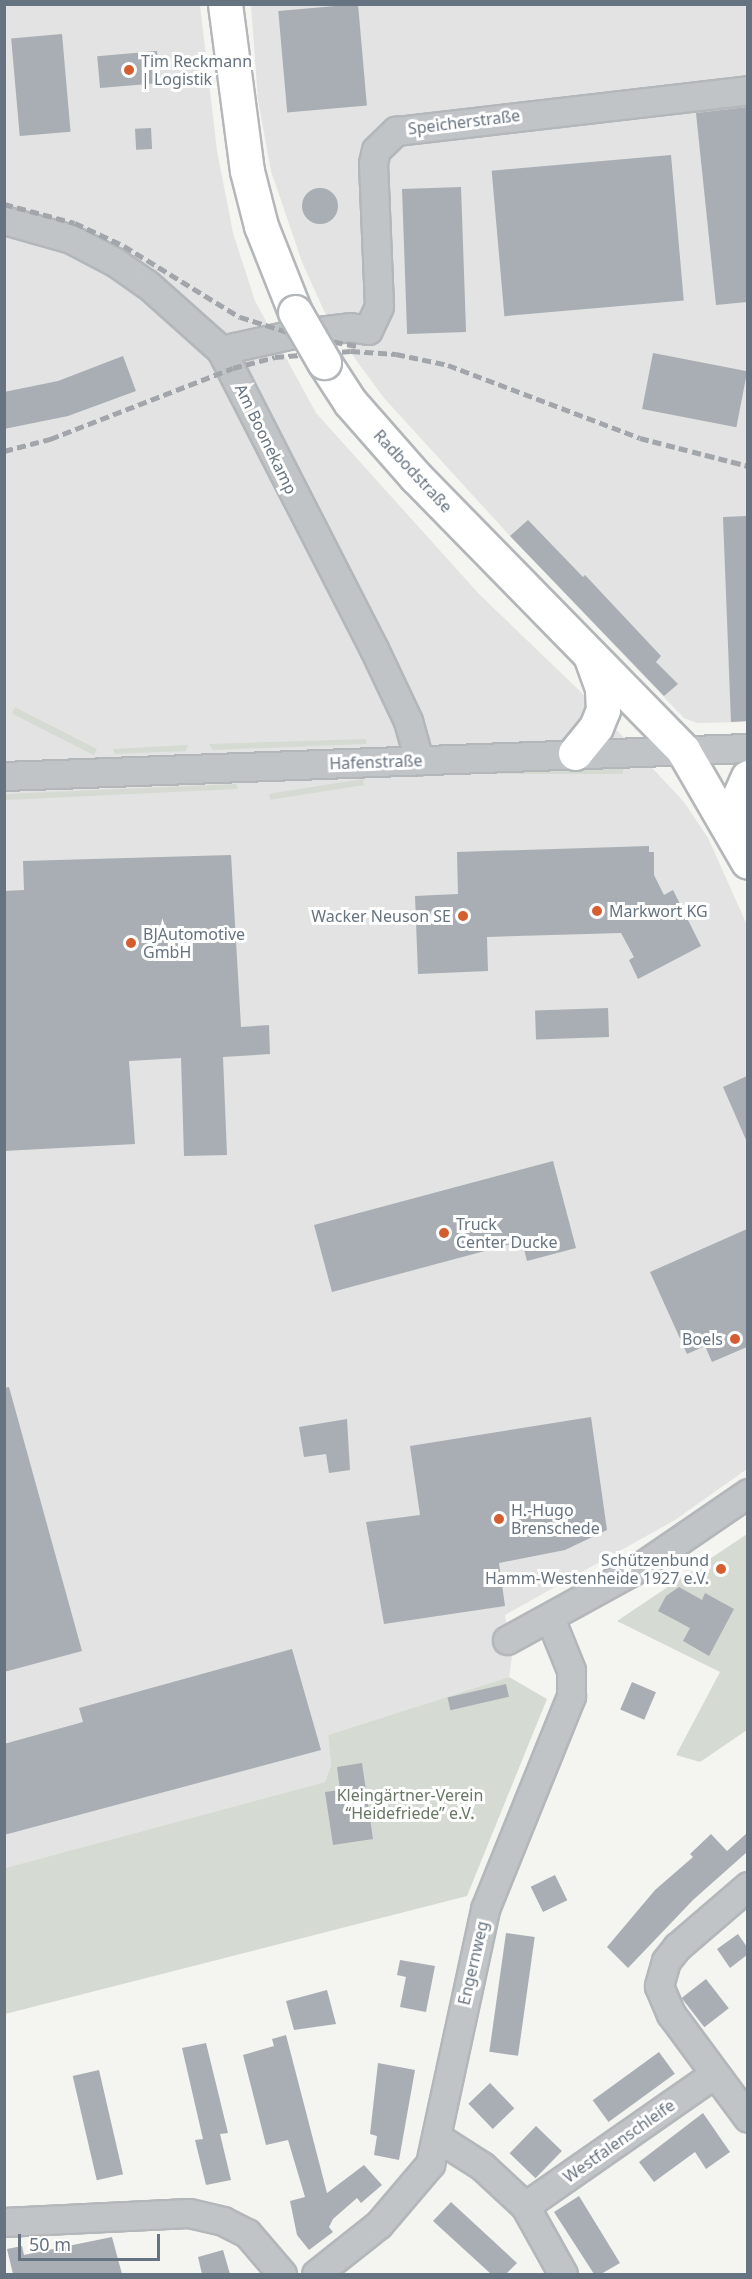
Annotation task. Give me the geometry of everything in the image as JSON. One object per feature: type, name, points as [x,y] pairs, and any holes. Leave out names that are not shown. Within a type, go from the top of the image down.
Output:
[{"type":"main road","name":"Radbodstraße","points":[[225,4],[244,160],[261,226],[295,312],[324,362],[350,402],[416,477],[683,750],[744,855]]},
{"type":"main road","points":[[575,753],[596,727],[603,710],[602,688],[590,654]]},
{"type":"main road","points":[[744,855],[738,799],[747,777]]},
{"type":"street","name":"Speicherstraße","points":[[221,350],[305,333],[350,327],[368,330],[379,306],[373,163],[376,150],[396,131],[747,90]]},
{"type":"street","name":"Am Boonekamp","points":[[4,220],[71,238],[116,262],[147,284],[221,350],[374,649],[408,721],[419,760]]},
{"type":"street","name":"Hafenstraße","points":[[4,776],[747,748]]},
{"type":"street","points":[[507,1640],[640,1567],[747,1494]]},
{"type":"street","name":"Engernweg","points":[[316,2274],[379,2224],[412,2189],[430,2164],[438,2138],[470,1968],[485,1909],[571,1696],[571,1670],[550,1618]]},
{"type":"street","points":[[747,1886],[677,1947],[660,1975],[661,1998],[713,2075],[747,2118]]},
{"type":"street","name":"Westfalenschleife","points":[[525,2206],[713,2075]]},
{"type":"street","points":[[438,2138],[482,2166],[525,2206],[563,2274]]},
{"type":"street","points":[[4,2222],[189,2213],[223,2221],[247,2233],[282,2274]]},
{"type":"shaded area","points":[[5,5],[200,5],[217,151],[233,233],[255,301],[316,413],[479,594],[583,694],[684,802],[708,838],[747,925],[747,1469],[675,1520],[505,1615],[512,1656],[509,1677],[328,1735],[331,1765],[325,1782],[5,1868]]},
{"type":"shaded area","points":[[251,5],[747,5],[747,722],[697,723],[684,718],[510,536],[384,398],[356,360],[324,311],[302,262],[271,171],[258,100]]},
{"type":"green space","points":[[15,707],[97,749],[94,755],[12,713]]},
{"type":"green space","points":[[366,739],[366,744],[213,750],[209,744]]},
{"type":"green space","points":[[188,745],[186,751],[115,754],[113,749]]},
{"type":"green space","points":[[414,769],[623,769],[623,774],[414,774]]},
{"type":"green space","points":[[363,779],[364,785],[270,800],[269,794]]},
{"type":"green space","points":[[236,784],[238,789],[5,800],[5,794]]},
{"type":"green space","name":"Schützenbund Hamm-Westenheide 1927 e.V.","points":[[747,1534],[747,1730],[700,1762],[676,1755],[720,1672],[617,1621]]},
{"type":"green space","name":"Kleingärtner-Verein “Heidefriede” e.V.","points":[[509,1677],[547,1699],[467,1896],[5,2014],[5,1868],[325,1782],[331,1765],[328,1735]]},
{"type":"building","points":[[358,4],[367,106],[287,113],[278,11]]},
{"type":"building","points":[[62,34],[71,132],[20,136],[11,38]]},
{"type":"building","name":"Tim Reckmann | Logistik","points":[[157,51],[160,83],[100,88],[97,56]]},
{"type":"building","points":[[747,107],[747,302],[716,305],[696,113]]},
{"type":"building","points":[[151,128],[152,149],[136,150],[135,129]]},
{"type":"building","points":[[671,155],[684,300],[504,316],[492,171]]},
{"type":"building","points":[[461,187],[466,332],[407,334],[402,189]]},
{"type":"building","points":[[320,188],[333,193],[338,206],[333,219],[320,224],[307,219],[302,206],[307,193]]},
{"type":"building","points":[[653,353],[747,371],[736,427],[642,409]]},
{"type":"building","points":[[123,356],[136,391],[68,416],[4,429],[4,392],[58,381]]},
{"type":"building","points":[[747,516],[747,721],[731,722],[723,517]]},
{"type":"building","points":[[528,520],[583,577],[585,575],[661,656],[656,662],[678,684],[664,696],[510,536]]},
{"type":"building","name":"Markwort KG","points":[[649,846],[649,852],[654,852],[654,875],[664,895],[673,890],[701,946],[638,979],[629,960],[634,957],[621,933],[487,937],[488,971],[418,974],[415,896],[458,894],[457,852]]},
{"type":"building","name":"BJAutomotive GmbH","points":[[231,855],[241,1027],[269,1025],[270,1054],[223,1057],[227,1155],[184,1156],[181,1058],[129,1061],[135,1144],[4,1151],[4,891],[24,890],[23,861]]},
{"type":"building","points":[[608,1008],[609,1037],[536,1040],[535,1011]]},
{"type":"building","points":[[747,1076],[747,1142],[723,1087]]},
{"type":"building","name":"Truck Center Ducke","points":[[553,1161],[576,1248],[527,1261],[522,1241],[332,1292],[314,1225]]},
{"type":"building","points":[[747,1229],[747,1347],[712,1362],[705,1346],[687,1354],[650,1272]]},
{"type":"building","points":[[9,1387],[82,1651],[4,1672],[4,1388]]},
{"type":"building","name":"H.-Hugo Brenschede","points":[[591,1417],[607,1530],[565,1550],[499,1563],[505,1606],[384,1624],[366,1522],[420,1515],[410,1446]]},
{"type":"building","points":[[347,1419],[350,1470],[329,1473],[326,1454],[304,1457],[299,1427]]},
{"type":"building","points":[[679,1587],[702,1600],[705,1593],[734,1609],[709,1656],[683,1641],[690,1628],[658,1611],[666,1596]]},
{"type":"building","points":[[292,1649],[321,1750],[4,1835],[4,1744],[83,1722],[79,1708]]},
{"type":"building","points":[[632,1682],[656,1692],[644,1720],[620,1710]]},
{"type":"building","points":[[506,1684],[509,1697],[450,1710],[448,1697]]},
{"type":"building","points":[[362,1763],[373,1839],[333,1845],[325,1792],[340,1790],[337,1767]]},
{"type":"building","points":[[747,1833],[747,1852],[693,1900],[628,1968],[607,1947],[655,1890],[693,1857],[690,1854],[711,1834],[727,1851]]},
{"type":"building","points":[[555,1875],[567,1900],[543,1912],[531,1887]]},
{"type":"building","points":[[506,1933],[535,1937],[518,2056],[489,2052]]},
{"type":"building","points":[[738,1934],[747,1947],[747,1955],[730,1968],[717,1949]]},
{"type":"building","points":[[400,1960],[435,1966],[426,2012],[400,2007],[406,1977],[397,1975]]},
{"type":"building","points":[[706,1979],[729,2008],[704,2027],[682,1998]]},
{"type":"building","points":[[327,1990],[336,2024],[294,2030],[286,2001]]},
{"type":"building","points":[[286,2035],[327,2193],[364,2165],[382,2185],[361,2203],[357,2198],[333,2219],[329,2227],[333,2232],[309,2250],[297,2235],[290,2201],[305,2197],[288,2140],[266,2145],[243,2055],[274,2046],[272,2039]]},
{"type":"building","points":[[206,2043],[228,2133],[220,2134],[231,2180],[206,2185],[195,2140],[203,2139],[182,2048]]},
{"type":"building","points":[[659,2052],[675,2074],[609,2122],[593,2100]]},
{"type":"building","points":[[378,2063],[415,2070],[399,2160],[374,2155],[377,2136],[370,2134]]},
{"type":"building","points":[[99,2070],[123,2174],[97,2180],[73,2076]]},
{"type":"building","points":[[490,2083],[514,2108],[493,2129],[468,2104]]},
{"type":"building","points":[[703,2113],[730,2152],[706,2169],[695,2152],[654,2182],[639,2162]]},
{"type":"building","points":[[536,2126],[562,2151],[535,2178],[510,2153]]},
{"type":"building","points":[[579,2196],[620,2263],[601,2274],[594,2274],[554,2212]]},
{"type":"building","points":[[451,2202],[517,2263],[506,2274],[491,2274],[433,2221]]},
{"type":"building","points":[[112,2237],[122,2274],[13,2274],[7,2249],[22,2246],[24,2255]]},
{"type":"building","points":[[223,2250],[230,2274],[202,2274],[198,2257]]},
{"type":"railway","points":[[4,204],[75,223],[124,246],[240,317],[294,334],[357,346]]},
{"type":"railway","points":[[4,451],[50,439],[233,368],[275,357],[351,351],[396,354],[448,365],[640,438],[748,466]]},
{"type":"place","name":"Tim Reckmann | Logistik","points":[[129,70]]},
{"type":"place","name":"Markwort KG","points":[[597,911]]},
{"type":"place","name":"Wacker Neuson SE","points":[[463,916]]},
{"type":"place","name":"BJAutomotive GmbH","points":[[131,943]]},
{"type":"place","name":"Truck Center Ducke","points":[[444,1233]]},
{"type":"place","name":"Boels","points":[[735,1339]]},
{"type":"place","name":"H.-Hugo Brenschede","points":[[499,1519]]},
{"type":"place","name":"Schützenbund Hamm-Westenheide 1927 e.V.","points":[[721,1569]]}]
